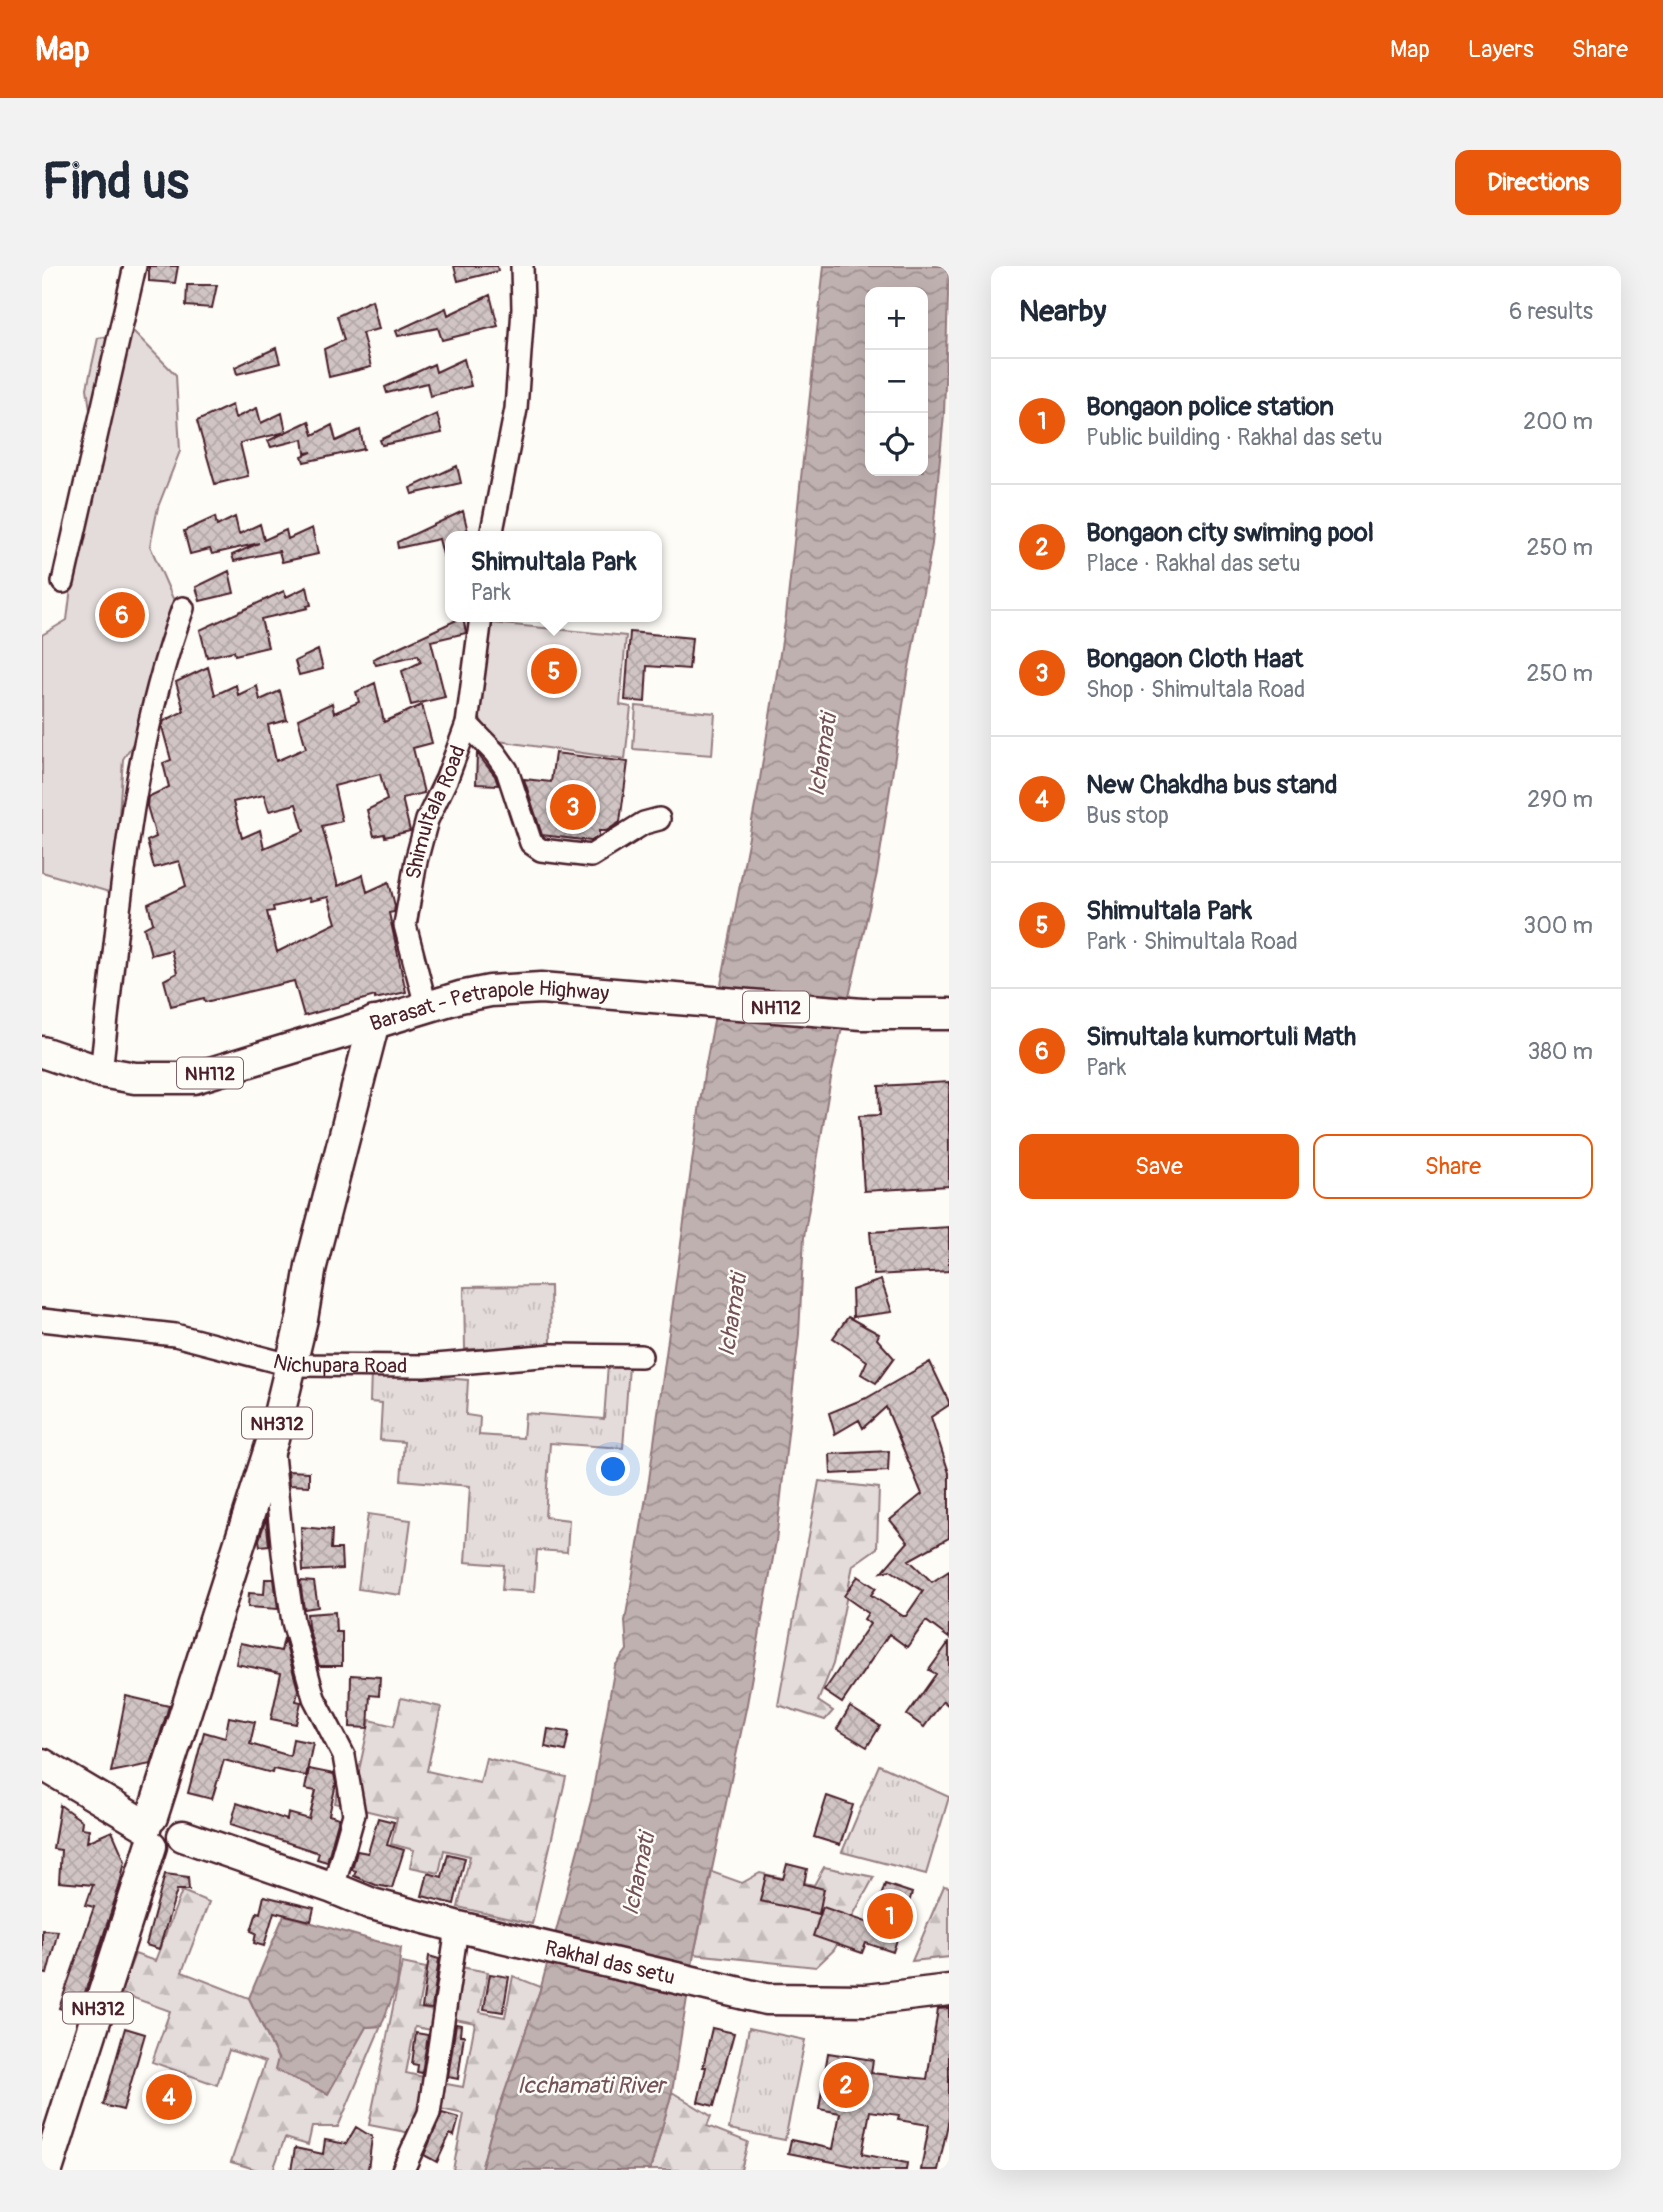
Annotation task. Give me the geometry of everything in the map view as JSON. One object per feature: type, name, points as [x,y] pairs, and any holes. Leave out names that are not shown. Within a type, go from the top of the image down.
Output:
[{"type":"highway","name":"Barasat - Petrapole Highway","points":[[42,1052],[101,1072],[135,1078],[194,1077],[426,1006],[490,991],[541,988],[862,1014],[949,1014]]},
{"type":"highway","name":"NH312","points":[[48,2153],[273,1439],[302,1318],[311,1266],[374,1022]]},
{"type":"highway","points":[[42,1764],[149,1829]]},
{"type":"highway","name":"Rakhal das setu","points":[[149,1829],[160,1851],[170,1851],[178,1845],[183,1836],[372,1904],[458,1927],[766,1999],[866,2000],[949,1990]]},
{"type":"street","points":[[63,582],[135,266]]},
{"type":"street","points":[[492,531],[516,409],[523,309],[522,266]]},
{"type":"street","points":[[101,1072],[134,795],[169,647],[183,608]]},
{"type":"street","name":"Shimultala Road","points":[[426,1006],[405,925],[426,820],[447,778],[467,724],[480,622]]},
{"type":"street","points":[[467,724],[495,752],[507,770],[531,842],[541,850],[591,856],[644,823],[659,819]]},
{"type":"street","name":"Nichupara Road","points":[[42,1320],[175,1335],[290,1365],[424,1366],[553,1354],[641,1356]]},
{"type":"street","points":[[273,1439],[273,1461],[293,1622],[314,1698],[344,1756],[354,1814],[333,1888]]},
{"type":"street","points":[[403,2170],[429,2113],[458,1927]]},
{"type":"green space","points":[[134,332],[176,375],[180,451],[158,507],[150,546],[178,610],[146,724],[123,759],[118,829],[119,865],[109,892],[42,872],[42,635],[67,620],[95,446],[87,388],[98,338]]},
{"type":"green space","points":[[492,623],[626,636],[620,705],[631,707],[625,759],[491,740],[479,716]]},
{"type":"green space","points":[[636,706],[715,713],[712,755],[633,749]]},
{"type":"green space","points":[[550,1286],[551,1348],[465,1349],[464,1287]]},
{"type":"green space","points":[[608,1364],[629,1366],[623,1448],[550,1443],[545,1517],[569,1520],[567,1552],[537,1550],[534,1592],[502,1590],[504,1565],[465,1562],[470,1486],[401,1480],[404,1442],[380,1440],[382,1403],[370,1402],[371,1372],[468,1380],[466,1415],[480,1417],[479,1435],[523,1438],[525,1413],[604,1419]]},
{"type":"green space","points":[[819,1481],[879,1488],[877,1548],[853,1565],[833,1664],[818,1701],[833,1711],[825,1720],[778,1705]]},
{"type":"green space","points":[[368,1514],[411,1520],[401,1595],[358,1589]]},
{"type":"green space","points":[[401,1698],[441,1707],[427,1771],[480,1783],[486,1758],[566,1777],[532,1924],[458,1907],[470,1856],[444,1850],[439,1873],[410,1867],[414,1850],[391,1844],[397,1818],[335,1803],[340,1780],[356,1784],[370,1720],[394,1726]]},
{"type":"green space","points":[[879,1765],[949,1797],[926,1874],[842,1852]]},
{"type":"green space","points":[[824,1867],[874,1877],[834,1950],[816,1967],[694,1954],[712,1872],[742,1883],[760,1873],[814,1885]]},
{"type":"green space","points":[[944,1886],[949,1887],[949,1957],[912,1961]]},
{"type":"green space","points":[[182,1891],[209,1902],[182,1972],[249,1998],[278,2059],[328,2093],[366,2027],[381,2026],[338,2127],[312,2127],[308,2145],[285,2138],[273,2170],[258,2170],[231,2162],[265,2062],[229,2050],[217,2085],[152,2062],[170,2011],[120,1993],[135,1954],[155,1961]]},
{"type":"green space","points":[[402,1963],[426,1968],[418,2008],[445,2013],[455,1966],[488,1972],[480,2012],[505,2017],[513,1976],[541,1987],[491,2132],[481,2170],[453,2170],[464,2114],[436,2108],[441,2083],[463,2087],[475,2023],[440,2016],[437,2031],[415,2027],[406,2073],[428,2078],[416,2134],[369,2125]]},
{"type":"green space","points":[[749,2028],[805,2040],[785,2140],[729,2129]]},
{"type":"green space","points":[[672,2092],[711,2116],[707,2126],[748,2142],[741,2170],[650,2170]]},
{"type":"water","name":"Icchamati River","points":[[824,266],[949,266],[944,414],[932,544],[908,673],[877,873],[832,1072],[804,1237],[799,1334],[776,1541],[747,1704],[694,1954],[672,2092],[650,2170],[481,2170],[491,2132],[541,1987],[591,1801],[615,1666],[627,1650],[625,1621],[649,1480],[704,1074],[760,779],[786,616]]},
{"type":"water","points":[[284,1915],[401,1948],[397,1985],[381,2026],[366,2027],[328,2094],[275,2070],[278,2058],[249,1998]]},
{"type":"building","points":[[149,266],[178,266],[175,283],[149,281]]},
{"type":"building","points":[[454,266],[497,266],[498,271],[458,281]]},
{"type":"building","points":[[187,285],[217,285],[212,308],[186,306]]},
{"type":"building","points":[[490,295],[498,326],[442,340],[438,328],[398,336],[396,331],[446,308],[448,315]]},
{"type":"building","points":[[372,300],[379,329],[362,333],[371,367],[329,377],[324,349],[344,340],[337,316]]},
{"type":"building","points":[[276,348],[280,363],[237,374],[235,367]]},
{"type":"building","points":[[464,359],[471,386],[430,396],[427,383],[387,393],[385,387],[434,364],[436,372]]},
{"type":"building","points":[[232,405],[235,418],[257,408],[261,423],[282,413],[286,432],[240,443],[248,476],[215,484],[197,421]]},
{"type":"building","points":[[437,414],[442,433],[382,445],[380,440]]},
{"type":"building","points":[[309,421],[313,435],[332,425],[336,441],[360,430],[364,449],[304,462],[302,456],[312,452],[305,453],[303,439],[271,447],[268,441]]},
{"type":"building","points":[[457,466],[461,483],[412,494],[410,488]]},
{"type":"building","points":[[463,511],[468,531],[445,531],[445,562],[439,539],[398,548],[397,542]]},
{"type":"building","points":[[215,517],[217,526],[235,517],[239,534],[260,524],[264,540],[286,530],[288,539],[312,528],[318,554],[282,562],[279,551],[234,561],[232,555],[259,543],[212,554],[210,549],[190,554],[184,531]]},
{"type":"building","points":[[229,571],[234,593],[200,601],[196,587]]},
{"type":"building","points":[[307,587],[311,605],[307,606],[308,608],[261,619],[268,647],[235,655],[234,651],[207,657],[200,630],[284,591],[286,597]]},
{"type":"building","points":[[452,622],[464,622],[466,633],[431,641],[445,697],[411,705],[402,671],[421,662],[418,655],[376,665],[373,659]]},
{"type":"building","points":[[630,632],[692,638],[689,669],[647,666],[645,702],[625,700]]},
{"type":"building","points":[[318,650],[323,669],[299,675],[295,661]]},
{"type":"building","points":[[208,667],[215,695],[236,685],[238,695],[257,686],[260,700],[280,691],[287,720],[268,725],[276,761],[306,748],[298,719],[332,703],[334,713],[359,702],[356,692],[375,683],[384,722],[422,705],[432,743],[413,748],[424,793],[402,798],[410,831],[385,837],[384,834],[374,836],[367,810],[387,800],[380,774],[334,786],[342,821],[322,826],[338,886],[363,875],[367,892],[389,882],[395,906],[394,912],[389,913],[406,992],[375,999],[375,996],[304,1016],[294,981],[205,1002],[204,998],[171,1006],[164,980],[177,973],[171,950],[151,955],[144,928],[153,923],[148,904],[186,886],[179,861],[154,868],[147,841],[156,837],[147,806],[148,797],[169,787],[163,763],[171,760],[162,727],[164,721],[184,711],[176,682]],"holes":[[[264,795],[269,811],[296,804],[304,831],[264,848],[260,830],[242,838],[233,802]],[[328,897],[336,923],[277,952],[267,912],[274,911],[273,907],[309,898],[310,901]]]},
{"type":"building","points":[[477,753],[495,776],[498,785],[476,784]]},
{"type":"building","points":[[555,753],[628,762],[620,822],[606,831],[599,831],[599,836],[591,841],[542,835],[524,779],[551,782]]},
{"type":"building","points":[[949,1082],[949,1186],[864,1191],[859,1116],[880,1115],[879,1086]]},
{"type":"building","points":[[949,1227],[949,1271],[874,1275],[870,1232]]},
{"type":"building","points":[[881,1280],[892,1312],[853,1317],[852,1290]]},
{"type":"building","points":[[848,1317],[879,1334],[877,1339],[894,1358],[876,1383],[861,1374],[867,1361],[833,1338]]},
{"type":"building","points":[[930,1362],[949,1402],[949,1405],[931,1417],[949,1473],[949,1538],[909,1560],[932,1582],[949,1571],[949,1638],[926,1621],[907,1647],[889,1634],[842,1703],[824,1691],[870,1624],[864,1619],[868,1613],[844,1596],[858,1576],[876,1588],[871,1595],[906,1616],[923,1591],[890,1570],[882,1572],[908,1542],[890,1520],[922,1494],[886,1407],[863,1428],[859,1420],[835,1434],[829,1413],[865,1399]]},
{"type":"building","points":[[889,1451],[888,1471],[831,1474],[830,1454]]},
{"type":"building","points":[[288,1471],[309,1472],[309,1486],[289,1485]]},
{"type":"building","points":[[266,1518],[269,1545],[260,1546],[259,1540]]},
{"type":"building","points":[[301,1527],[332,1530],[331,1549],[341,1549],[342,1569],[303,1571]]},
{"type":"building","points":[[265,1579],[274,1579],[278,1609],[248,1607],[249,1593],[264,1594]]},
{"type":"building","points":[[300,1581],[314,1582],[318,1607],[304,1609]]},
{"type":"building","points":[[335,1612],[336,1632],[342,1632],[342,1666],[319,1666],[307,1614]]},
{"type":"building","points":[[284,1638],[298,1690],[296,1701],[301,1702],[296,1724],[271,1719],[281,1673],[236,1664],[240,1643],[281,1651]]},
{"type":"building","points":[[949,1642],[949,1706],[943,1701],[924,1727],[907,1715],[936,1674],[929,1670]]},
{"type":"building","points":[[351,1675],[380,1677],[379,1696],[370,1695],[368,1728],[350,1727]]},
{"type":"building","points":[[126,1696],[169,1706],[151,1764],[111,1772]]},
{"type":"building","points":[[850,1707],[880,1726],[867,1747],[837,1729]]},
{"type":"building","points":[[229,1717],[255,1722],[250,1744],[290,1756],[293,1739],[313,1743],[306,1776],[273,1769],[272,1773],[224,1760],[212,1799],[188,1793],[204,1732],[225,1738]]},
{"type":"building","points":[[548,1729],[569,1732],[565,1751],[545,1747]]},
{"type":"building","points":[[309,1769],[334,1774],[336,1784],[329,1815],[339,1818],[327,1862],[317,1859],[319,1853],[231,1824],[237,1803],[287,1820],[288,1813],[309,1819],[316,1791],[305,1789]]},
{"type":"building","points":[[827,1796],[853,1805],[840,1845],[814,1837]]},
{"type":"building","points":[[60,1805],[82,1821],[81,1828],[89,1829],[87,1842],[112,1831],[125,1861],[78,2014],[59,2008],[94,1907],[86,1905],[93,1885],[59,1882],[61,1850],[53,1849]]},
{"type":"building","points":[[378,1818],[394,1822],[387,1845],[404,1850],[392,1888],[354,1876],[356,1871],[352,1870],[357,1851],[368,1853]]},
{"type":"building","points":[[448,1854],[465,1858],[454,1904],[422,1896],[428,1873],[442,1877]]},
{"type":"building","points":[[787,1864],[807,1869],[804,1884],[824,1889],[819,1914],[760,1901],[766,1875],[783,1879]]},
{"type":"building","points":[[165,1874],[188,1877],[189,1890],[177,1890],[159,1949],[146,1945]]},
{"type":"building","points":[[885,1884],[912,1893],[893,1952],[866,1943],[862,1953],[813,1936],[823,1907],[872,1924]]},
{"type":"building","points":[[264,1896],[314,1908],[311,1921],[274,1912],[264,1946],[254,1943],[256,1933],[251,1931],[257,1912],[260,1913]]},
{"type":"building","points":[[42,1930],[58,1931],[47,1974],[42,1973]]},
{"type":"building","points":[[429,1956],[439,1959],[432,2009],[422,2008]]},
{"type":"building","points":[[490,1974],[509,1977],[503,2012],[484,2009]]},
{"type":"building","points":[[949,2008],[949,2119],[938,2170],[921,2170],[929,2125],[898,2120],[899,2115],[870,2111],[862,2154],[907,2163],[906,2170],[873,2170],[788,2153],[791,2140],[833,2149],[840,2113],[819,2109],[828,2053],[873,2060],[871,2073],[927,2079],[938,2009]]},
{"type":"building","points":[[456,2024],[461,2025],[460,2035],[464,2035],[458,2079],[448,2077]]},
{"type":"building","points":[[125,2028],[145,2034],[123,2110],[103,2105]]},
{"type":"building","points":[[712,2028],[734,2033],[714,2106],[698,2102]]},
{"type":"building","points":[[416,2033],[428,2035],[422,2073],[417,2072],[418,2065],[412,2064]]},
{"type":"building","points":[[442,2113],[459,2118],[454,2136],[450,2134],[437,2162],[424,2155]]},
{"type":"building","points":[[356,2127],[372,2137],[368,2170],[291,2170],[295,2148],[323,2154],[325,2140],[346,2144]]},
{"type":"place","name":"Simultala kumortuli Math","points":[[122,615]]},
{"type":"place","name":"Shimultala Park","points":[[554,671]]},
{"type":"place","name":"Bongaon Cloth Haat","points":[[573,807]]},
{"type":"place","name":"Bongaon police station","points":[[890,1916]]},
{"type":"place","name":"Bongaon city swiming pool","points":[[846,2085]]},
{"type":"place","name":"New Chakdha bus stand","points":[[169,2097]]},
{"type":"water label","name":"Ichamati","points":[[822,755]]},
{"type":"water label","name":"Ichamati","points":[[732,1315]]},
{"type":"water label","name":"Ichamati","points":[[638,1874]]}]
